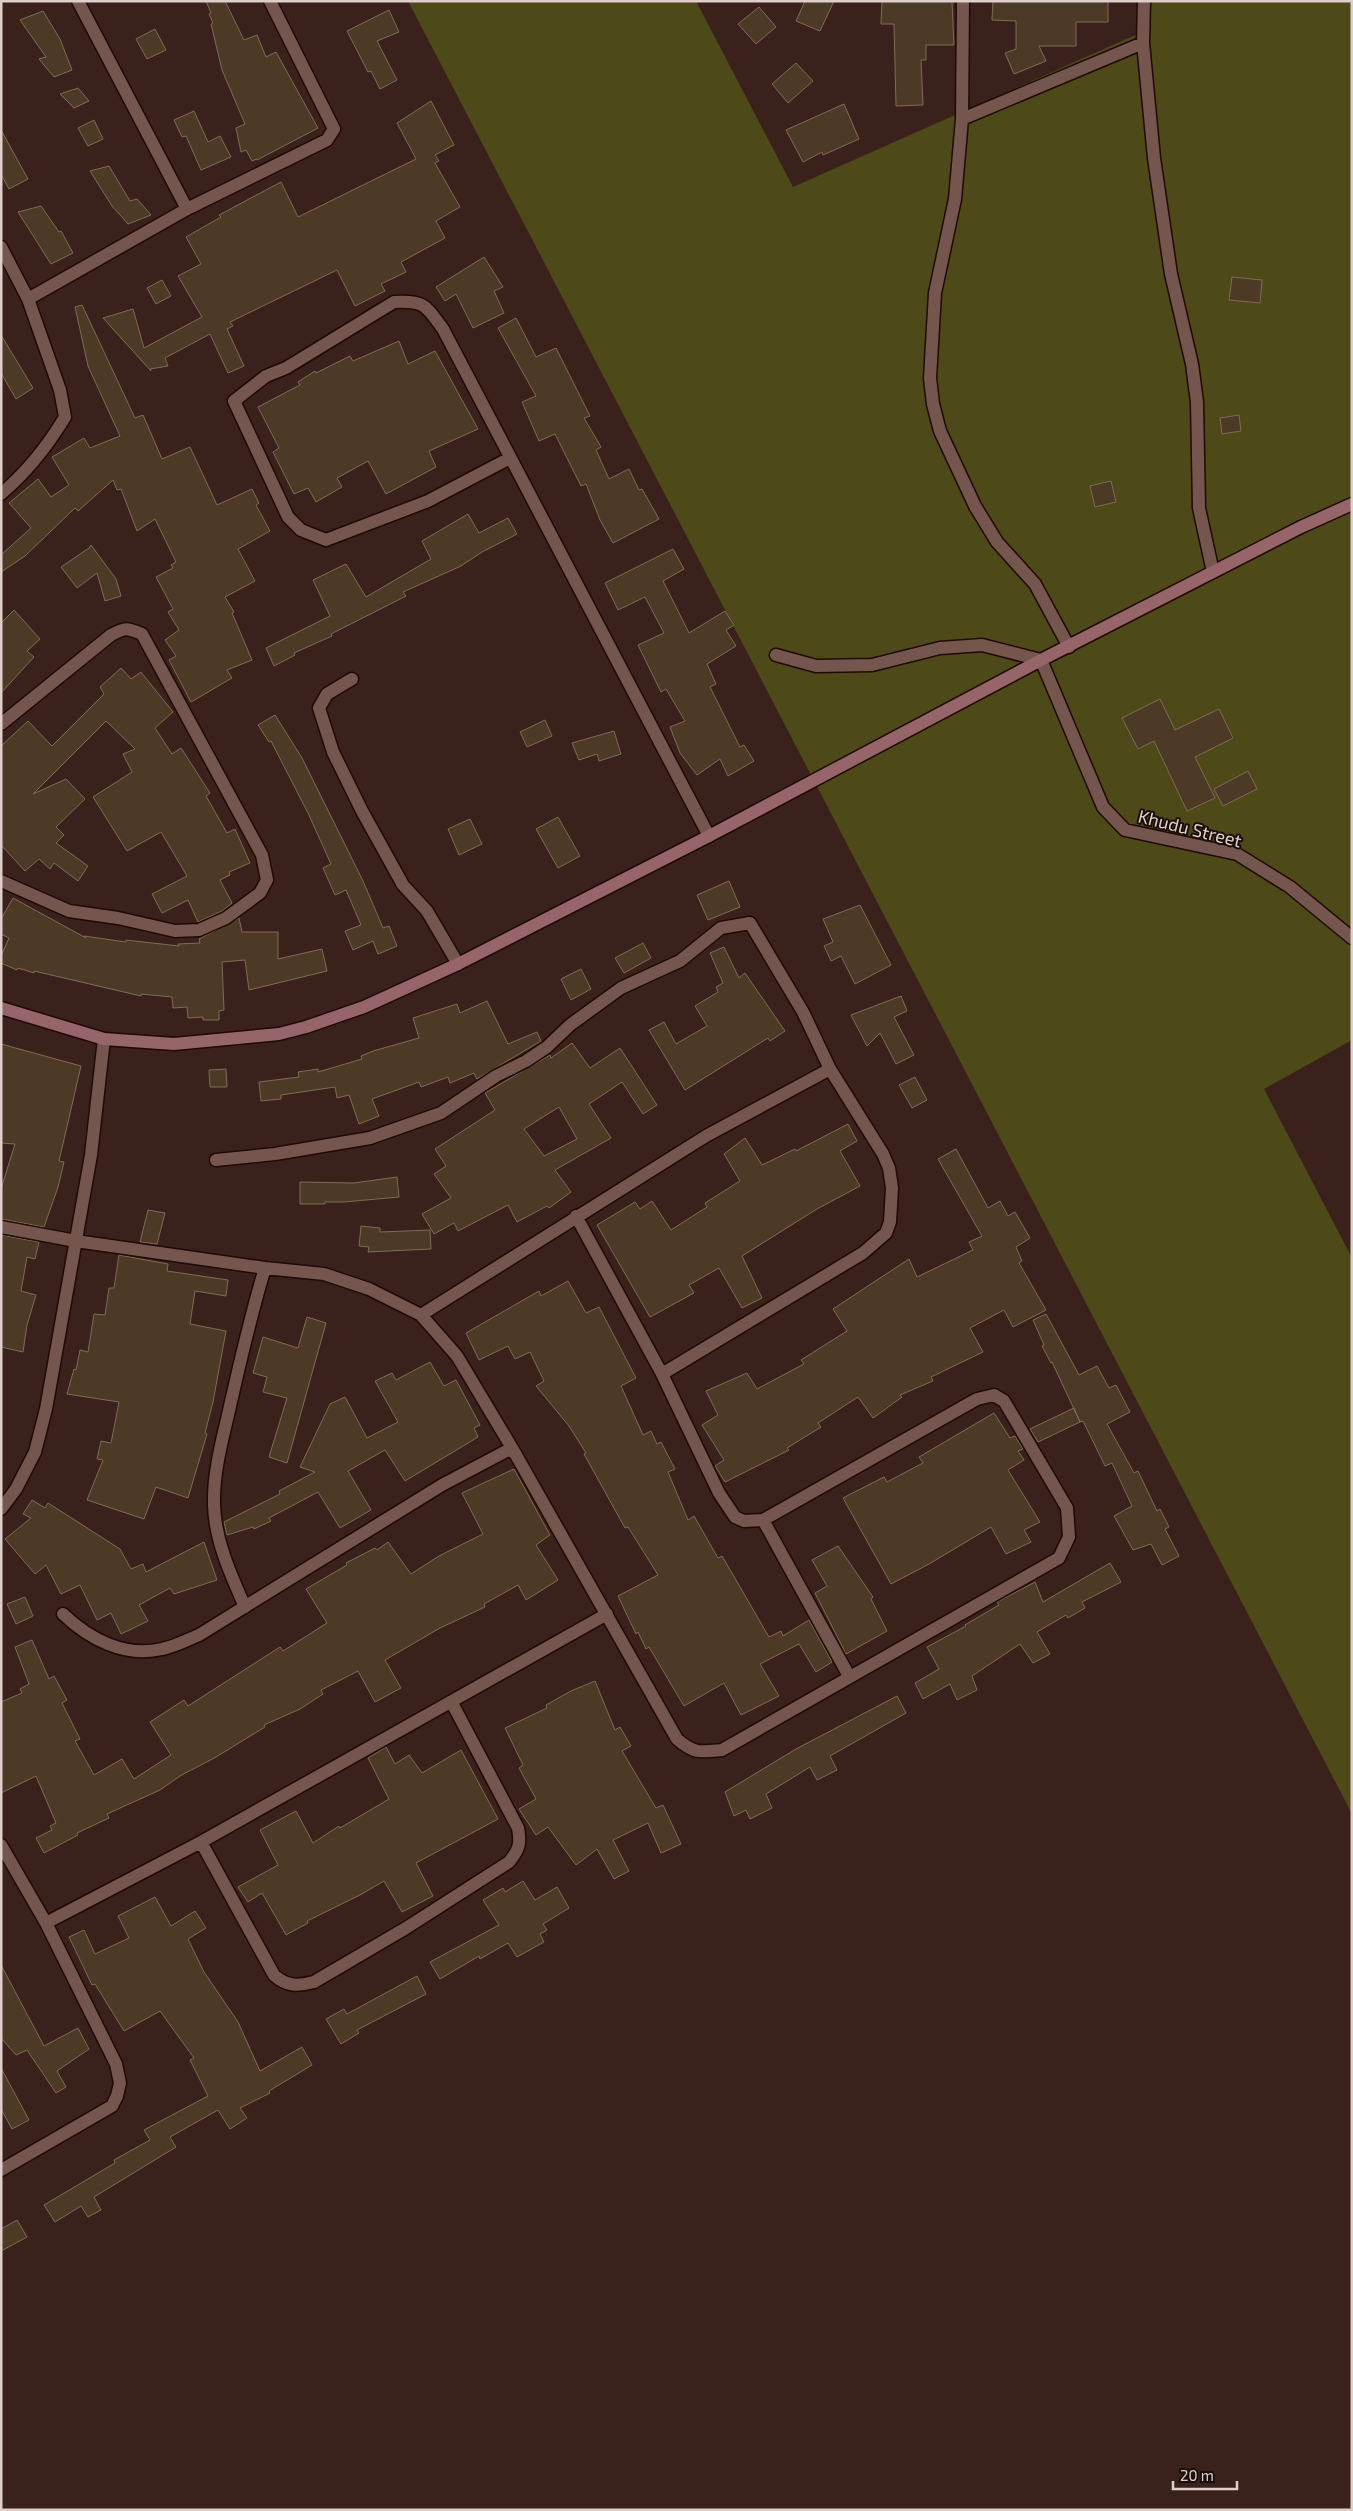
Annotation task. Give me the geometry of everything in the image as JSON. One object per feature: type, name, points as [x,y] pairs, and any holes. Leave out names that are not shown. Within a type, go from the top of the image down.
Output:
[{"type":"street","points":[[78,1],[187,209]]},
{"type":"street","points":[[28,299],[187,209],[327,140],[334,129],[270,1]]},
{"type":"street","points":[[963,1],[962,119],[954,199],[935,293],[930,378],[933,404],[940,431],[974,506],[997,542],[1036,584],[1069,648]]},
{"type":"street","points":[[1144,1],[1143,43],[1161,213],[1171,274],[1192,364],[1197,402],[1199,508],[1213,572]]},
{"type":"street","points":[[962,119],[1143,43]]},
{"type":"street","points":[[1,247],[28,299],[60,390],[65,417],[43,452],[20,478],[1,494]]},
{"type":"street","points":[[510,458],[428,501],[326,540],[301,530],[288,516],[234,401],[266,376],[286,368],[394,302],[411,301],[426,306],[443,329],[709,836]]},
{"type":"street","points":[[1,1008],[53,1026],[104,1040],[174,1044],[279,1034],[306,1027],[364,1007],[458,964],[709,836],[1041,660],[1069,648],[1213,572],[1352,504]]},
{"type":"street","points":[[1,724],[111,635],[122,629],[131,628],[142,634],[262,855],[267,880],[260,893],[226,918],[211,927],[187,931],[155,928],[118,918],[69,911],[1,881]]},
{"type":"street","points":[[776,655],[816,666],[872,665],[940,648],[982,645],[1041,660]]},
{"type":"street","name":"Khudu Street","points":[[1041,660],[1103,807],[1125,830],[1237,854],[1290,887],[1352,938]]},
{"type":"street","points":[[352,679],[327,694],[318,708],[333,752],[362,811],[403,885],[427,911],[458,964]]},
{"type":"street","points":[[216,1160],[275,1154],[370,1138],[441,1113],[496,1076],[526,1061],[547,1047],[570,1025],[621,988],[680,961],[721,928],[750,923],[803,1012],[830,1068],[883,1154],[892,1188],[890,1222],[886,1233],[864,1253],[662,1374]]},
{"type":"street","points":[[1,1509],[16,1489],[35,1452],[55,1367],[91,1155],[104,1040]]},
{"type":"street","points":[[421,1315],[706,1136],[830,1068]]},
{"type":"street","points":[[1,1227],[76,1242],[265,1268],[324,1274],[349,1281],[421,1315],[457,1356],[512,1448],[676,1738],[690,1750],[702,1752],[722,1750],[1059,1558],[1069,1536],[1067,1508],[1004,1401],[994,1395],[977,1399],[762,1520],[752,1522],[735,1517],[719,1493],[662,1374],[576,1216]]},
{"type":"street","points":[[245,1606],[226,1563],[217,1528],[214,1505],[222,1442],[246,1331],[265,1268]]},
{"type":"street","points":[[63,1614],[79,1630],[108,1645],[137,1652],[162,1649],[199,1635],[442,1486],[512,1448]]},
{"type":"street","points":[[762,1520],[849,1676]]},
{"type":"street","points":[[46,1923],[202,1842],[452,1703],[607,1614]]},
{"type":"street","points":[[202,1842],[274,1975],[286,1984],[298,1986],[314,1982],[406,1928],[501,1868],[518,1851],[520,1840],[518,1828],[452,1703]]},
{"type":"street","points":[[1,1846],[46,1923],[116,2064],[120,2083],[112,2106],[1,2170]]},
{"type":"shaded area","points":[[408,1],[696,1],[793,187],[1151,28],[1151,1],[1352,1],[1352,1040],[1264,1089],[1352,1258],[1352,1814]]},
{"type":"building","points":[[206,1],[225,1],[244,40],[257,35],[266,57],[276,52],[318,128],[257,160],[252,161],[246,150],[241,152],[236,128],[245,124],[222,70],[211,24],[213,23],[209,14],[211,13]]},
{"type":"building","points":[[805,1],[834,1],[820,31],[796,21]]},
{"type":"building","points":[[882,1],[952,1],[954,45],[926,45],[926,60],[921,60],[923,105],[896,106],[894,24],[881,24]]},
{"type":"building","points":[[993,1],[1108,1],[1108,22],[1076,22],[1076,46],[1039,46],[1046,61],[1014,74],[1005,53],[1016,49],[1016,21],[992,20]]},
{"type":"building","points":[[759,7],[776,27],[756,44],[738,24]]},
{"type":"building","points":[[389,10],[399,32],[377,41],[397,80],[380,89],[371,71],[368,72],[347,31]]},
{"type":"building","points":[[43,11],[60,39],[72,70],[54,77],[39,59],[46,57],[20,20]]},
{"type":"building","points":[[155,29],[166,50],[147,59],[136,39]]},
{"type":"building","points":[[796,63],[813,81],[788,103],[772,84]]},
{"type":"building","points":[[78,88],[89,101],[74,108],[60,94]]},
{"type":"building","points":[[431,101],[454,145],[435,155],[439,161],[435,163],[460,207],[436,221],[445,238],[401,262],[406,272],[381,284],[385,291],[355,306],[337,270],[230,322],[233,326],[227,329],[244,366],[228,373],[210,334],[165,358],[168,366],[150,369],[151,371],[103,318],[133,309],[144,348],[202,317],[178,276],[201,264],[186,237],[221,217],[219,215],[281,182],[298,217],[416,159],[397,123]]},
{"type":"building","points":[[844,104],[859,139],[823,155],[822,152],[803,162],[786,130]]},
{"type":"building","points":[[194,111],[208,142],[220,136],[231,157],[201,170],[186,136],[182,137],[174,120]]},
{"type":"building","points":[[94,120],[103,139],[88,146],[78,128]]},
{"type":"building","points":[[1,130],[28,179],[9,189],[1,174]]},
{"type":"building","points":[[109,166],[130,201],[137,199],[151,215],[128,224],[112,206],[90,171]]},
{"type":"building","points":[[41,206],[59,232],[61,231],[73,253],[51,264],[18,212]]},
{"type":"building","points":[[484,257],[503,287],[494,291],[504,313],[473,328],[456,294],[445,301],[436,287]]},
{"type":"building","points":[[1232,277],[1262,280],[1260,303],[1229,300]]},
{"type":"building","points":[[162,280],[171,296],[156,304],[147,288]]},
{"type":"building","points":[[82,305],[135,418],[143,415],[162,459],[190,447],[217,505],[252,489],[259,503],[256,505],[270,531],[238,549],[255,581],[225,597],[234,612],[232,613],[252,660],[227,670],[232,678],[191,702],[169,660],[176,656],[165,640],[179,630],[168,612],[173,609],[156,577],[173,568],[171,565],[176,562],[155,519],[137,531],[121,489],[117,490],[113,480],[78,511],[75,508],[25,556],[1,572],[1,555],[31,528],[9,503],[38,479],[51,497],[69,485],[52,457],[84,438],[90,448],[120,436],[88,366],[75,307]]},
{"type":"building","points":[[516,318],[536,357],[556,348],[590,416],[584,418],[601,447],[596,450],[609,479],[629,469],[639,490],[642,489],[659,519],[613,543],[600,520],[586,484],[581,486],[555,434],[539,441],[522,402],[536,396],[498,328]]},
{"type":"building","points":[[1,335],[33,388],[16,399],[1,373]]},
{"type":"building","points":[[399,341],[408,364],[435,351],[478,429],[429,451],[436,467],[386,494],[368,461],[337,478],[342,487],[316,502],[308,488],[294,494],[273,452],[279,448],[258,407],[300,385],[298,382],[315,371],[316,373],[350,356],[353,361]]},
{"type":"building","points":[[1239,415],[1241,431],[1222,434],[1220,418]]},
{"type":"building","points":[[1111,481],[1116,502],[1095,507],[1090,486]]},
{"type":"building","points":[[468,514],[479,533],[508,518],[517,534],[482,552],[461,566],[403,592],[406,596],[331,634],[332,636],[294,653],[295,655],[274,666],[266,648],[330,616],[313,580],[346,564],[366,597],[431,559],[422,541]]},
{"type":"building","points":[[91,545],[116,579],[121,596],[105,601],[97,573],[77,588],[61,567]]},
{"type":"building","points":[[673,549],[684,569],[663,581],[689,633],[725,611],[734,625],[726,630],[736,646],[707,664],[716,684],[710,687],[740,747],[744,745],[754,761],[728,776],[720,759],[697,775],[680,753],[670,727],[685,721],[666,689],[661,692],[638,645],[664,633],[645,597],[618,610],[605,583]]},
{"type":"building","points":[[14,610],[40,639],[27,651],[34,657],[1,693],[1,623]]},
{"type":"building","points":[[121,668],[131,679],[141,672],[173,712],[155,728],[172,754],[181,748],[210,793],[206,796],[227,833],[235,829],[250,863],[229,872],[230,875],[220,880],[232,903],[222,911],[198,922],[188,900],[162,913],[152,894],[187,876],[161,832],[127,851],[93,797],[132,772],[123,754],[135,749],[106,721],[33,794],[66,779],[85,799],[56,827],[64,835],[56,843],[88,866],[78,881],[54,863],[50,869],[39,859],[25,871],[1,845],[1,746],[28,721],[52,746],[104,694],[100,687]]},
{"type":"building","points":[[1160,699],[1175,730],[1219,709],[1233,738],[1195,757],[1215,798],[1187,811],[1154,741],[1138,749],[1122,718]]},
{"type":"building","points":[[275,715],[302,758],[363,881],[383,928],[389,926],[397,946],[378,954],[373,941],[353,950],[345,931],[361,925],[346,890],[335,895],[323,868],[331,864],[308,813],[271,741],[269,742],[258,725]]},
{"type":"building","points":[[545,720],[552,736],[527,747],[520,732]]},
{"type":"building","points":[[614,731],[621,754],[599,761],[597,754],[579,760],[572,743]]},
{"type":"building","points":[[1248,771],[1257,789],[1223,806],[1214,789]]},
{"type":"building","points":[[558,817],[580,856],[558,868],[536,829]]},
{"type":"building","points":[[470,819],[482,844],[459,855],[448,829]]},
{"type":"building","points":[[729,881],[740,907],[708,920],[697,895]]},
{"type":"building","points":[[13,898],[86,938],[84,936],[126,942],[126,940],[179,946],[178,944],[200,943],[199,939],[239,918],[242,932],[278,932],[278,959],[322,949],[327,971],[249,990],[245,960],[222,962],[224,1010],[219,1011],[219,1020],[203,1020],[203,1017],[188,1018],[187,1007],[173,1008],[172,997],[141,994],[141,996],[34,971],[34,973],[18,968],[17,970],[1,963],[1,956],[9,938],[1,934],[1,919]]},
{"type":"building","points":[[860,905],[891,965],[855,984],[841,956],[831,961],[824,946],[833,942],[823,919]]},
{"type":"building","points":[[643,943],[651,958],[624,973],[615,958]]},
{"type":"building","points":[[724,947],[739,978],[745,973],[785,1031],[770,1041],[768,1038],[685,1090],[649,1030],[664,1022],[676,1044],[707,1026],[695,1006],[718,992],[716,987],[723,983],[710,953]]},
{"type":"building","points":[[581,969],[591,989],[571,1000],[561,979]]},
{"type":"building","points":[[901,996],[907,1011],[894,1017],[914,1055],[896,1064],[880,1033],[867,1046],[851,1015]]},
{"type":"building","points":[[487,1001],[508,1044],[537,1032],[541,1041],[477,1079],[474,1073],[450,1083],[448,1077],[421,1087],[419,1082],[372,1099],[379,1116],[359,1124],[349,1095],[337,1098],[335,1087],[281,1095],[281,1099],[261,1101],[259,1082],[299,1077],[298,1072],[318,1069],[318,1072],[362,1059],[361,1056],[373,1051],[419,1038],[413,1018],[457,1004],[460,1013]]},
{"type":"building","points":[[572,1043],[590,1068],[620,1048],[657,1105],[643,1114],[622,1082],[589,1104],[611,1138],[555,1170],[571,1192],[549,1208],[547,1206],[517,1222],[508,1205],[458,1231],[454,1223],[434,1234],[422,1214],[451,1198],[434,1174],[446,1166],[435,1149],[495,1110],[485,1093],[550,1055],[551,1058]],"holes":[[[559,1107],[577,1139],[544,1156],[524,1129]]]},
{"type":"building","points":[[1,1044],[81,1066],[59,1161],[64,1162],[58,1187],[44,1227],[1,1219],[1,1189],[15,1144],[1,1143]]},
{"type":"building","points":[[226,1069],[227,1087],[210,1087],[209,1070]]},
{"type":"building","points":[[915,1077],[927,1100],[912,1108],[899,1085]]},
{"type":"building","points":[[848,1124],[857,1141],[840,1151],[860,1186],[817,1209],[742,1256],[762,1298],[742,1308],[719,1268],[689,1285],[694,1293],[650,1317],[597,1225],[635,1202],[640,1209],[652,1201],[671,1230],[707,1207],[705,1203],[740,1181],[724,1154],[745,1138],[762,1165],[795,1149],[796,1151]]},
{"type":"building","points":[[956,1149],[988,1208],[1000,1201],[1008,1216],[1015,1212],[1030,1238],[1016,1247],[1022,1261],[1019,1263],[1046,1310],[1013,1327],[1004,1310],[970,1328],[983,1352],[931,1377],[933,1381],[900,1395],[902,1397],[873,1418],[858,1397],[818,1423],[821,1427],[787,1448],[789,1450],[725,1482],[715,1466],[724,1460],[702,1425],[718,1415],[706,1391],[747,1373],[757,1389],[804,1364],[801,1360],[847,1331],[833,1309],[909,1259],[917,1277],[973,1250],[969,1242],[982,1236],[938,1159]]},
{"type":"building","points":[[397,1177],[399,1197],[325,1202],[325,1204],[300,1204],[300,1182],[354,1183]]},
{"type":"building","points":[[148,1210],[165,1213],[157,1244],[140,1242]]},
{"type":"building","points":[[361,1226],[380,1228],[380,1232],[430,1230],[431,1249],[368,1252],[369,1247],[359,1246]]},
{"type":"building","points":[[1,1235],[39,1242],[35,1259],[27,1257],[21,1291],[36,1295],[27,1325],[23,1352],[1,1347]]},
{"type":"building","points":[[119,1255],[168,1264],[167,1271],[228,1280],[226,1296],[195,1291],[190,1324],[226,1331],[213,1402],[205,1433],[207,1434],[188,1498],[156,1487],[144,1519],[87,1500],[103,1460],[97,1459],[101,1441],[111,1443],[119,1402],[67,1394],[74,1369],[76,1370],[80,1350],[88,1352],[94,1314],[105,1315],[109,1288],[114,1288]]},
{"type":"building","points":[[568,1281],[586,1313],[599,1307],[636,1378],[621,1386],[643,1435],[651,1431],[657,1444],[661,1442],[675,1469],[668,1472],[688,1520],[694,1516],[718,1558],[722,1556],[769,1637],[781,1631],[783,1636],[809,1620],[832,1662],[816,1672],[799,1644],[760,1664],[779,1696],[741,1715],[724,1683],[684,1706],[649,1647],[646,1649],[638,1632],[636,1634],[618,1596],[658,1575],[628,1527],[625,1528],[584,1454],[586,1453],[569,1426],[536,1386],[544,1381],[530,1352],[515,1359],[508,1346],[479,1360],[466,1333],[539,1291],[541,1296]]},
{"type":"building","points":[[1046,1314],[1079,1375],[1097,1366],[1109,1388],[1116,1385],[1130,1412],[1107,1424],[1134,1473],[1138,1471],[1157,1511],[1160,1509],[1169,1527],[1165,1529],[1179,1556],[1162,1565],[1151,1544],[1133,1550],[1114,1516],[1132,1506],[1112,1463],[1105,1466],[1083,1421],[1080,1422],[1052,1362],[1042,1346],[1044,1345],[1033,1320]]},
{"type":"building","points":[[307,1317],[326,1323],[287,1463],[269,1457],[287,1398],[263,1392],[267,1377],[253,1373],[263,1337],[298,1348]]},
{"type":"building","points":[[430,1362],[444,1386],[456,1380],[480,1425],[474,1428],[478,1437],[405,1481],[385,1450],[348,1471],[371,1510],[340,1528],[318,1492],[269,1518],[271,1521],[254,1529],[253,1527],[227,1535],[224,1522],[280,1494],[279,1491],[315,1472],[300,1467],[330,1404],[345,1397],[367,1438],[398,1422],[375,1381],[392,1373],[396,1380]]},
{"type":"building","points":[[1074,1408],[1080,1422],[1038,1442],[1030,1429]]},
{"type":"building","points":[[994,1413],[1010,1438],[1015,1436],[1023,1449],[1018,1451],[1024,1460],[1008,1470],[1040,1522],[1024,1530],[1031,1542],[1006,1554],[991,1527],[891,1584],[843,1498],[884,1477],[887,1482],[923,1463],[919,1457]]},
{"type":"building","points":[[514,1469],[550,1535],[536,1545],[558,1580],[526,1600],[518,1585],[484,1604],[485,1607],[440,1628],[385,1660],[401,1688],[375,1702],[358,1671],[321,1690],[323,1694],[300,1709],[264,1725],[265,1727],[216,1757],[180,1776],[160,1790],[107,1814],[109,1818],[77,1833],[78,1835],[44,1853],[36,1838],[52,1830],[50,1826],[56,1823],[36,1776],[1,1793],[1,1702],[22,1693],[20,1689],[29,1684],[15,1647],[32,1640],[49,1679],[54,1676],[67,1700],[62,1703],[80,1739],[75,1741],[94,1775],[122,1759],[134,1779],[171,1755],[150,1722],[184,1700],[188,1706],[280,1647],[283,1651],[327,1623],[306,1589],[347,1565],[346,1563],[375,1548],[377,1550],[388,1542],[411,1574],[439,1556],[483,1534],[462,1493]]},
{"type":"building","points":[[32,1500],[45,1508],[48,1503],[120,1549],[131,1569],[143,1564],[146,1572],[204,1542],[217,1580],[174,1594],[170,1588],[139,1605],[148,1621],[121,1634],[111,1613],[97,1620],[80,1585],[61,1594],[46,1565],[35,1574],[5,1539],[31,1518],[23,1514]]},
{"type":"building","points":[[838,1546],[873,1597],[871,1599],[887,1631],[846,1654],[815,1593],[827,1586],[812,1560]]},
{"type":"building","points":[[1110,1563],[1121,1582],[1082,1602],[1085,1608],[1068,1618],[1066,1615],[1037,1632],[1050,1654],[1033,1663],[1020,1644],[972,1676],[977,1690],[957,1700],[950,1684],[923,1699],[915,1683],[939,1669],[927,1647],[966,1626],[999,1605],[997,1602],[1035,1582],[1043,1602]]},
{"type":"building","points":[[25,1597],[33,1616],[16,1624],[7,1604]]},
{"type":"building","points":[[595,1681],[615,1730],[620,1727],[631,1746],[622,1751],[656,1808],[663,1805],[681,1844],[661,1853],[648,1823],[613,1840],[629,1871],[614,1879],[597,1849],[576,1865],[548,1827],[536,1835],[519,1809],[536,1799],[519,1768],[523,1765],[505,1728],[547,1708],[546,1705],[571,1691]]},
{"type":"building","points":[[897,1696],[906,1713],[830,1756],[837,1770],[817,1780],[810,1767],[766,1794],[772,1808],[750,1819],[746,1810],[734,1816],[725,1792],[796,1749]]},
{"type":"building","points":[[386,1747],[395,1764],[409,1755],[422,1773],[461,1750],[498,1819],[416,1863],[433,1896],[402,1912],[384,1881],[307,1921],[308,1923],[286,1935],[262,1893],[248,1902],[238,1887],[278,1865],[260,1830],[296,1811],[313,1843],[339,1826],[340,1828],[389,1799],[368,1758]]},
{"type":"building","points":[[523,1881],[535,1900],[557,1887],[569,1908],[543,1924],[547,1930],[540,1934],[544,1942],[517,1957],[508,1943],[480,1959],[479,1956],[440,1979],[430,1962],[499,1925],[483,1900],[503,1888],[505,1892]]},
{"type":"building","points":[[155,1897],[171,1926],[195,1911],[206,1928],[188,1939],[204,1972],[238,2022],[260,2071],[302,2047],[312,2065],[269,2091],[270,2093],[240,2108],[247,2118],[230,2129],[218,2110],[170,2137],[176,2147],[94,2197],[101,2210],[88,2217],[81,2206],[55,2222],[44,2205],[115,2163],[114,2160],[150,2140],[144,2130],[208,2096],[190,2060],[194,2058],[160,2011],[124,2031],[95,1984],[92,1985],[69,1937],[84,1930],[95,1954],[129,1938],[118,1916]]},
{"type":"building","points":[[1,1965],[44,2046],[78,2028],[89,2049],[57,2071],[66,2087],[56,2093],[27,2050],[16,2055],[1,2038]]},
{"type":"building","points":[[417,1976],[426,1994],[357,2030],[359,2033],[341,2044],[326,2019],[344,2009],[347,2014]]},
{"type":"building","points":[[1,2068],[29,2120],[12,2129],[1,2109]]},
{"type":"building","points":[[17,2220],[27,2237],[1,2251],[1,2229]]}]
